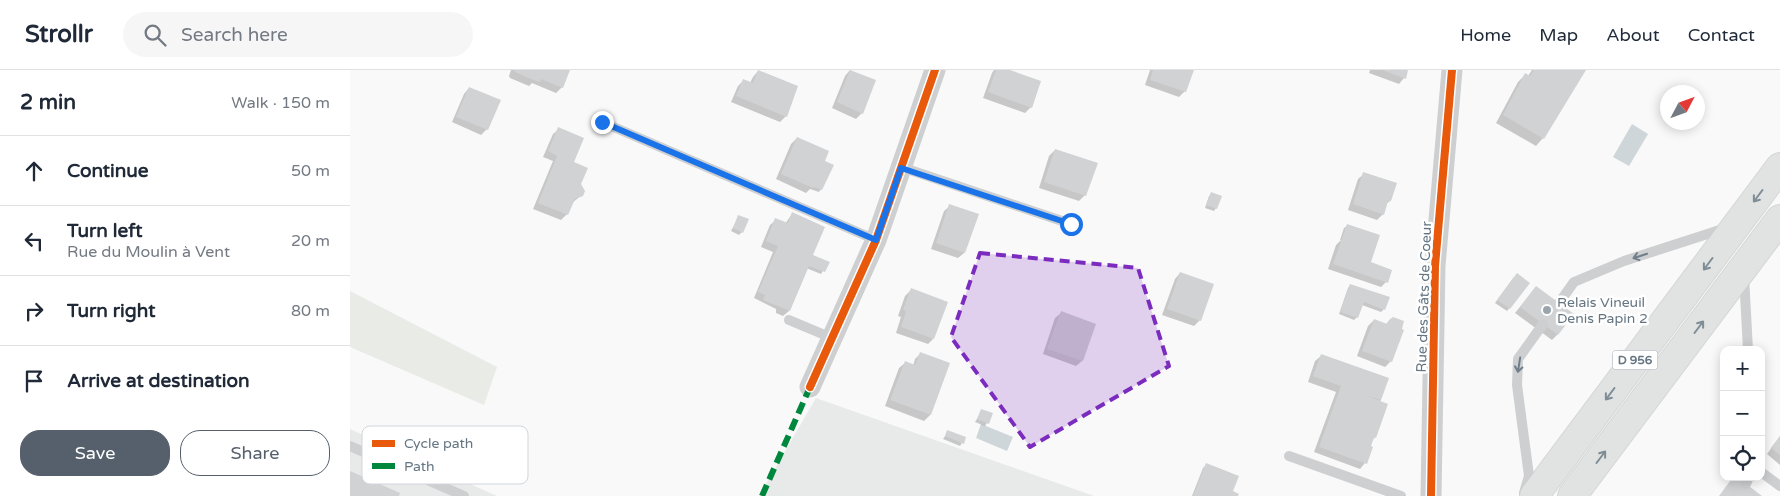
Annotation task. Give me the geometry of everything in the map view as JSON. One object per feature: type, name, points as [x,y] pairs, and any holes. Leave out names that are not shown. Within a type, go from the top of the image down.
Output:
[{"type":"highway","name":"D 956","points":[[1534,496],[1780,167]]},
{"type":"highway","name":"D 956","points":[[1572,496],[1780,219]]},
{"type":"street","points":[[810,387],[876,240],[935,70]]},
{"type":"street","name":"Rue des Gâts de Coeur","points":[[1431,496],[1435,266],[1452,70]]},
{"type":"lane","points":[[602,122],[876,240]]},
{"type":"lane","points":[[901,168],[1071,224]]},
{"type":"lane","points":[[1559,303],[1574,282],[1624,261],[1737,225]]},
{"type":"lane","points":[[1744,268],[1748,346]]},
{"type":"lane","points":[[789,320],[832,338]]},
{"type":"lane","points":[[1524,496],[1529,476],[1517,385],[1518,359],[1543,324]]},
{"type":"lane","points":[[350,446],[362,452]]},
{"type":"lane","points":[[1289,456],[1401,496]]},
{"type":"lane","points":[[1765,475],[1780,486]]},
{"type":"lane","points":[[428,484],[445,492],[464,496]]},
{"type":"highlighted area","points":[[980,253],[1138,268],[1169,366],[1030,447],[951,337]]},
{"type":"shaded area","points":[[1632,124],[1648,134],[1629,166],[1613,157]]},
{"type":"shaded area","points":[[350,291],[497,367],[484,405],[350,347]]},
{"type":"shaded area","points":[[816,398],[1094,496],[759,496]]},
{"type":"shaded area","points":[[981,424],[1013,437],[1007,451],[976,438]]},
{"type":"shaded area","points":[[350,429],[362,435],[362,484],[470,484],[497,496],[350,496]]},
{"type":"building","points":[[514,70],[570,70],[563,88],[541,79],[540,82],[536,81]]},
{"type":"building","points":[[758,70],[798,86],[787,117],[736,96],[743,79],[753,83]]},
{"type":"building","points":[[850,70],[876,80],[863,114],[837,102]]},
{"type":"building","points":[[996,70],[1010,70],[1041,81],[1032,108],[988,92]]},
{"type":"building","points":[[1153,70],[1194,70],[1186,92],[1150,80]]},
{"type":"building","points":[[1382,70],[1408,70],[1406,79]]},
{"type":"building","points":[[1534,70],[1586,70],[1544,139],[1503,115],[1525,73],[1530,76]]},
{"type":"building","points":[[469,87],[501,100],[488,130],[456,117]]},
{"type":"building","points":[[558,127],[584,138],[574,162],[588,168],[581,184],[585,191],[583,196],[575,199],[568,215],[538,203],[557,156],[548,151]]},
{"type":"building","points":[[797,137],[829,151],[825,161],[834,165],[822,190],[781,174]]},
{"type":"building","points":[[1055,149],[1098,163],[1086,196],[1044,182]]},
{"type":"building","points":[[1363,172],[1397,183],[1391,201],[1388,201],[1384,215],[1353,204]]},
{"type":"building","points":[[1211,192],[1222,196],[1217,209],[1206,205]]},
{"type":"building","points":[[949,204],[979,214],[965,253],[936,243]]},
{"type":"building","points":[[792,212],[825,227],[813,255],[830,262],[825,272],[809,266],[790,311],[763,300],[765,295],[758,292],[778,246],[766,241],[775,218],[788,223]]},
{"type":"building","points":[[738,215],[749,219],[743,233],[733,228]]},
{"type":"building","points":[[1347,224],[1380,235],[1371,262],[1392,270],[1388,283],[1333,264]]},
{"type":"building","points":[[1180,272],[1214,284],[1201,321],[1167,309]]},
{"type":"building","points":[[1517,273],[1530,283],[1510,309],[1497,300]]},
{"type":"building","points":[[1350,284],[1390,297],[1385,310],[1364,302],[1358,318],[1340,312]]},
{"type":"building","name":"Relais Vineuil Denis Papin 2","points":[[1536,286],[1574,314],[1558,335],[1520,307]]},
{"type":"building","points":[[911,288],[948,302],[934,339],[901,327],[906,311],[903,310]]},
{"type":"building","points":[[1061,311],[1096,324],[1083,361],[1047,349]]},
{"type":"building","points":[[1393,317],[1404,321],[1402,329],[1404,330],[1392,362],[1362,351],[1374,319],[1387,324]]},
{"type":"building","points":[[920,352],[950,363],[931,415],[890,400],[905,361],[915,365]]},
{"type":"building","points":[[1321,354],[1389,378],[1381,400],[1365,395],[1388,404],[1376,438],[1374,437],[1371,446],[1373,447],[1367,464],[1319,447],[1341,386],[1313,376]]},
{"type":"building","points":[[981,409],[993,413],[989,424],[977,419]]},
{"type":"building","points":[[947,430],[966,437],[964,444],[945,436]]},
{"type":"building","points":[[1780,436],[1780,455],[1771,448]]},
{"type":"building","points":[[1206,463],[1239,476],[1233,491],[1239,494],[1238,496],[1193,496]]},
{"type":"building","points":[[350,471],[362,476],[362,484],[380,484],[400,493],[399,496],[350,496]]},
{"type":"building","points":[[1730,481],[1742,481],[1762,496],[1719,496]]},
{"type":"marked path","points":[[762,496],[810,387]]},
{"type":"cycle path","points":[[810,387],[876,240],[935,70]]},
{"type":"cycle path","points":[[1431,496],[1435,266],[1452,70]]},
{"type":"place","name":"Relais Vineuil Denis Papin 2","points":[[1547,310]]},
{"type":"route","points":[[602,122],[876,240],[901,168],[1071,224]]}]
